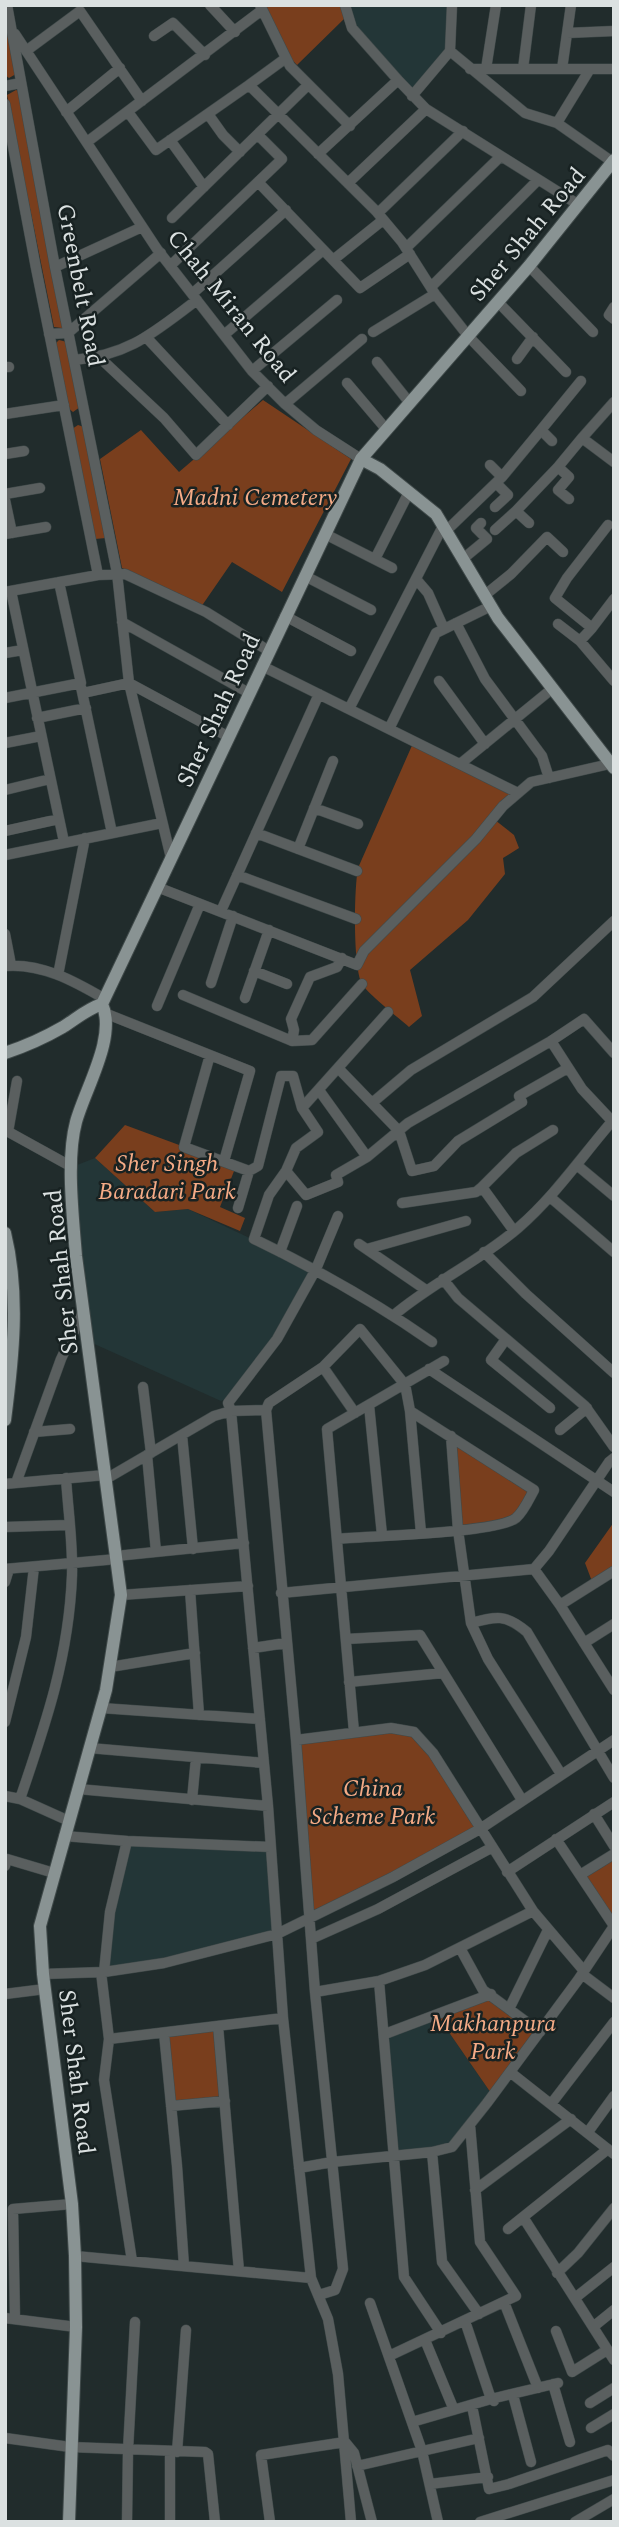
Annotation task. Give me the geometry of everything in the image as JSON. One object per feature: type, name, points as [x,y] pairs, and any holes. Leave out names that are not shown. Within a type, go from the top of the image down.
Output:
[{"type":"main road","name":"Sher Shah Road","points":[[69,2522],[76,2327],[75,2256],[72,2204],[43,1974],[40,1926],[101,1708],[121,1595],[76,1256],[72,1167],[76,1121],[101,1055],[105,1006],[171,858],[361,459],[469,337],[613,162]]},
{"type":"main road","name":"Chah Miran Road","points":[[361,459],[380,469],[436,514],[488,600],[613,765]]},
{"type":"main road","points":[[5,1053],[36,1042],[66,1026],[89,1009],[105,1006]]},
{"type":"main road","points":[[5,1233],[15,1326],[5,1420]]},
{"type":"street","name":"Greenbelt Road","points":[[7,5],[55,267],[117,573],[129,683],[171,858]]},
{"type":"street","points":[[210,5],[235,32]]},
{"type":"street","points":[[345,5],[352,28],[426,109],[579,205]]},
{"type":"street","points":[[412,96],[450,51],[452,5]]},
{"type":"street","points":[[485,69],[496,5]]},
{"type":"street","points":[[523,69],[531,5]]},
{"type":"street","points":[[562,69],[571,5]]},
{"type":"street","points":[[87,142],[235,32],[261,8],[290,66],[350,126]]},
{"type":"street","points":[[26,51],[80,11],[142,101]]},
{"type":"street","points":[[154,36],[173,23],[205,55]]},
{"type":"street","name":"Chah Miran Road","points":[[12,29],[142,227],[252,371],[316,430],[361,459]]},
{"type":"street","points":[[567,33],[614,31]]},
{"type":"street","points":[[450,51],[525,113],[557,123],[613,162]]},
{"type":"street","points":[[128,111],[156,150],[286,58]]},
{"type":"street","points":[[66,111],[120,68]]},
{"type":"street","points":[[469,69],[614,69]]},
{"type":"street","points":[[557,123],[590,69]]},
{"type":"street","points":[[318,155],[398,80]]},
{"type":"street","points":[[5,86],[21,83]]},
{"type":"street","points":[[249,85],[380,216],[469,337],[521,391]]},
{"type":"street","points":[[172,218],[308,85]]},
{"type":"street","name":"Greenbelt Road","points":[[5,104],[11,169],[49,334],[98,575]]},
{"type":"street","points":[[348,183],[426,109]]},
{"type":"street","points":[[208,114],[240,152]]},
{"type":"street","points":[[333,260],[463,131]]},
{"type":"street","points":[[170,266],[282,159],[258,135]]},
{"type":"street","points":[[170,140],[204,187]]},
{"type":"street","points":[[258,182],[360,288],[408,251],[500,157]]},
{"type":"street","points":[[373,332],[433,290],[538,180]]},
{"type":"street","points":[[74,360],[126,350],[146,337],[194,297],[286,210]]},
{"type":"street","points":[[55,267],[142,227]]},
{"type":"street","points":[[224,335],[323,250]]},
{"type":"street","points":[[49,334],[68,333],[161,253]]},
{"type":"street","points":[[528,266],[593,332]]},
{"type":"street","points":[[252,371],[337,300]]},
{"type":"street","points":[[498,302],[566,372]]},
{"type":"street","points":[[614,307],[609,314],[614,318]]},
{"type":"street","points":[[146,337],[228,425]]},
{"type":"street","points":[[517,359],[533,337]]},
{"type":"street","points":[[285,404],[362,339]]},
{"type":"street","points":[[99,357],[164,418],[196,455],[268,386]]},
{"type":"street","points":[[376,362],[409,402]]},
{"type":"street","points":[[349,709],[445,528],[499,480],[581,381]]},
{"type":"street","points":[[347,383],[386,429]]},
{"type":"street","points":[[495,530],[558,467],[614,402]]},
{"type":"street","points":[[5,414],[64,405]]},
{"type":"street","points":[[67,420],[86,416]]},
{"type":"street","points":[[541,430],[552,441]]},
{"type":"street","points":[[582,438],[614,462]]},
{"type":"street","points":[[5,454],[24,451]]},
{"type":"street","points":[[490,465],[508,495],[495,507]]},
{"type":"street","points":[[558,467],[569,477],[558,490],[569,499]]},
{"type":"street","points":[[5,494],[40,488]]},
{"type":"street","points":[[375,559],[409,492]]},
{"type":"street","points":[[5,500],[8,534],[46,527]]},
{"type":"street","points":[[516,511],[529,523]]},
{"type":"street","points":[[464,558],[487,539],[476,528],[481,523]]},
{"type":"street","points":[[592,628],[555,598],[608,526]]},
{"type":"street","points":[[326,534],[392,568]]},
{"type":"street","points":[[388,729],[436,633],[456,623],[488,600],[547,537],[564,552]]},
{"type":"street","points":[[64,842],[23,650],[10,611],[8,592],[98,575],[125,573],[206,612],[270,651]]},
{"type":"street","points":[[305,576],[371,610]]},
{"type":"street","points":[[416,579],[428,593],[444,629]]},
{"type":"street","points":[[59,582],[112,833]]},
{"type":"street","points":[[580,641],[614,599]]},
{"type":"street","points":[[285,616],[351,651]]},
{"type":"street","points":[[122,622],[250,693]]},
{"type":"street","points":[[456,623],[485,679],[542,757],[549,778]]},
{"type":"street","points":[[558,624],[580,641],[614,681]]},
{"type":"street","points":[[5,653],[23,650]]},
{"type":"street","points":[[262,666],[518,793]]},
{"type":"street","points":[[439,681],[485,744]]},
{"type":"street","points":[[5,698],[32,692],[129,683],[229,737]]},
{"type":"street","points":[[460,764],[553,688]]},
{"type":"street","points":[[221,911],[319,694]]},
{"type":"street","points":[[37,718],[86,708]]},
{"type":"street","points":[[5,743],[41,736]]},
{"type":"street","points":[[298,849],[333,761]]},
{"type":"street","points":[[158,887],[357,965],[364,951],[476,839],[503,806],[531,782],[600,765],[613,765]]},
{"type":"street","points":[[5,790],[50,779]]},
{"type":"street","points":[[314,808],[358,824]]},
{"type":"street","points":[[5,831],[59,819]]},
{"type":"street","points":[[5,855],[162,823]]},
{"type":"street","points":[[256,833],[357,871]]},
{"type":"street","points":[[58,975],[85,838]]},
{"type":"street","points":[[237,875],[356,919]]},
{"type":"street","points":[[157,1006],[200,904]]},
{"type":"street","points":[[211,983],[233,916]]},
{"type":"street","points":[[372,1103],[411,1070],[533,997],[614,921]]},
{"type":"street","points":[[245,998],[269,930]]},
{"type":"street","points":[[5,934],[8,966],[25,964],[71,979],[105,1006],[250,1071],[224,1161]]},
{"type":"street","points":[[292,1041],[294,1030],[291,1019],[310,977],[337,968],[342,958]]},
{"type":"street","points":[[254,971],[287,984]]},
{"type":"street","points":[[183,995],[292,1041],[312,1040],[362,984]]},
{"type":"street","points":[[302,1108],[388,1012]]},
{"type":"street","points":[[286,1171],[306,1195],[338,1182],[336,1175],[367,1157],[408,1123],[551,1041],[584,1018],[614,1053]]},
{"type":"street","points":[[394,1315],[426,1290],[514,1231],[550,1197],[611,1126],[582,1089],[551,1041]]},
{"type":"street","points":[[210,1055],[184,1147],[249,1171]]},
{"type":"street","points":[[338,1068],[399,1131],[412,1171],[434,1166],[458,1141],[522,1102],[519,1096],[568,1068]]},
{"type":"street","points":[[237,1208],[249,1171],[258,1166],[281,1076],[293,1076],[302,1108],[318,1132],[296,1148],[286,1171],[270,1195],[254,1239],[316,1269],[394,1315],[432,1342]]},
{"type":"street","points":[[17,1081],[7,1131],[72,1167]]},
{"type":"street","points":[[321,1093],[367,1157]]},
{"type":"street","points":[[402,1203],[476,1192],[516,1153],[553,1130]]},
{"type":"street","points":[[578,1166],[614,1196]]},
{"type":"street","points":[[482,1187],[514,1231]]},
{"type":"street","points":[[550,1197],[614,1252]]},
{"type":"street","points":[[281,1252],[297,1206]]},
{"type":"street","points":[[338,1216],[316,1269],[277,1339],[228,1403],[231,1411],[248,1586],[268,1806],[283,2018],[299,2168],[312,2278],[328,2319],[338,2374],[351,2522]]},
{"type":"street","points":[[426,1290],[363,1246],[466,1221]]},
{"type":"street","points":[[484,1252],[526,1294],[614,1373]]},
{"type":"street","points":[[443,1279],[458,1298],[587,1409],[614,1447]]},
{"type":"street","points":[[83,1312],[11,1483],[106,1477],[214,1416],[231,1411],[266,1410]]},
{"type":"street","points":[[319,2295],[335,2290],[343,2269],[315,1992],[296,1740],[266,1410],[269,1403],[323,1367],[360,1329],[404,1382],[410,1410],[421,1533]]},
{"type":"street","points":[[506,1339],[491,1360],[550,1408]]},
{"type":"street","points":[[354,1732],[327,1429],[444,1361]]},
{"type":"street","points":[[323,1367],[355,1413]]},
{"type":"street","points":[[429,1369],[614,1492]]},
{"type":"street","points":[[142,1387],[156,1552]]},
{"type":"street","points":[[369,1405],[383,1535]]},
{"type":"street","points":[[560,1430],[587,1409]]},
{"type":"street","points":[[337,1539],[505,1524],[517,1517],[534,1490],[410,1410]]},
{"type":"street","points":[[34,1432],[71,1429]]},
{"type":"street","points":[[182,1435],[193,1549]]},
{"type":"street","points":[[451,1436],[458,1530],[471,1623],[513,1701],[561,1774]]},
{"type":"street","points":[[281,1593],[534,1569],[608,1462],[614,1458]]},
{"type":"street","points":[[20,1799],[56,1690],[68,1631],[72,1563],[66,1478]]},
{"type":"street","points":[[5,1527],[68,1525]]},
{"type":"street","points":[[5,1582],[7,1569],[244,1544]]},
{"type":"street","points":[[5,1722],[26,1637],[34,1567]]},
{"type":"street","points":[[534,1569],[612,1685]]},
{"type":"street","points":[[560,1605],[614,1571]]},
{"type":"street","points":[[121,1595],[248,1586]]},
{"type":"street","points":[[190,1590],[199,1715]]},
{"type":"street","points":[[471,1623],[498,1616],[517,1623],[527,1632],[614,1778]]},
{"type":"street","points":[[584,1643],[614,1624]]},
{"type":"street","points":[[345,1639],[420,1635],[522,1800]]},
{"type":"street","points":[[253,1648],[286,1643]]},
{"type":"street","points":[[110,1667],[195,1653]]},
{"type":"street","points":[[349,1682],[443,1673]]},
{"type":"street","points":[[101,1708],[260,1718]]},
{"type":"street","points":[[296,1740],[391,1728],[414,1732],[433,1754],[533,1911],[583,1973],[614,1998]]},
{"type":"street","points":[[43,1974],[102,1972],[164,1964],[277,1934],[393,1877],[480,1829],[614,1740]]},
{"type":"street","points":[[89,1748],[264,1763]]},
{"type":"street","points":[[192,1800],[195,1758]]},
{"type":"street","points":[[78,1789],[268,1806]]},
{"type":"street","points":[[5,1796],[20,1799],[69,1821]]},
{"type":"street","points":[[507,1872],[614,1802]]},
{"type":"street","points":[[594,1814],[614,1846]]},
{"type":"street","points":[[64,1836],[270,1847]]},
{"type":"street","points":[[299,2168],[432,2152],[452,2147],[470,2125],[583,1973],[614,1926],[556,1839]]},
{"type":"street","points":[[127,1841],[110,1912],[102,1972],[109,2039],[104,2080],[132,2261]]},
{"type":"street","points":[[311,1939],[378,1909],[491,1848]]},
{"type":"street","points":[[580,1875],[614,1854]]},
{"type":"street","points":[[6,1861],[54,1873]]},
{"type":"street","points":[[315,1992],[379,1981],[425,1965],[533,1911]]},
{"type":"street","points":[[510,2007],[548,1930]]},
{"type":"street","points":[[460,1948],[483,1990],[510,2007],[540,2032]]},
{"type":"street","points":[[379,1981],[404,2277],[442,2333]]},
{"type":"street","points":[[5,1994],[45,1989]]},
{"type":"street","points":[[385,2034],[491,1994]]},
{"type":"street","points":[[109,2039],[283,2018]]},
{"type":"street","points":[[551,2104],[614,2022]]},
{"type":"street","points":[[218,2026],[239,2271]]},
{"type":"street","points":[[164,2034],[184,2266]]},
{"type":"street","points":[[508,2229],[611,2152],[510,2072]]},
{"type":"street","points":[[588,2132],[614,2096]]},
{"type":"street","points":[[171,2106],[225,2101]]},
{"type":"street","points":[[475,2190],[571,2119]]},
{"type":"street","points":[[389,2356],[516,2296],[480,2242],[470,2125]]},
{"type":"street","points":[[432,2152],[442,2262],[479,2314]]},
{"type":"street","points":[[72,2204],[9,2209],[10,2318],[76,2327]]},
{"type":"street","points":[[557,2273],[578,2253],[614,2208]]},
{"type":"street","points":[[523,2217],[614,2360]]},
{"type":"street","points":[[75,2256],[312,2278]]},
{"type":"street","points":[[575,2298],[614,2267]]},
{"type":"street","points":[[505,2302],[538,2388]]},
{"type":"street","points":[[370,2303],[422,2451],[438,2522]]},
{"type":"street","points":[[593,2327],[614,2310]]},
{"type":"street","points":[[465,2321],[493,2400]]},
{"type":"street","points":[[127,2522],[135,2322]]},
{"type":"street","points":[[170,2522],[173,2451],[186,2330]]},
{"type":"street","points":[[556,2331],[572,2372],[607,2350]]},
{"type":"street","points":[[425,2340],[454,2410]]},
{"type":"street","points":[[412,2422],[555,2384],[570,2442]]},
{"type":"street","points":[[590,2403],[614,2388]]},
{"type":"street","points":[[513,2395],[531,2462]]},
{"type":"street","points":[[472,2406],[489,2488],[509,2484],[608,2450],[614,2456]]},
{"type":"street","points":[[591,2428],[614,2414]]},
{"type":"street","points":[[5,2438],[71,2447],[207,2452],[215,2522]]},
{"type":"street","points":[[358,2466],[479,2438]]},
{"type":"street","points":[[345,2442],[354,2452],[372,2522]]},
{"type":"street","points":[[270,2522],[261,2455],[345,2442]]},
{"type":"street","points":[[429,2484],[488,2477]]},
{"type":"street","points":[[480,2522],[614,2480]]},
{"type":"street","points":[[575,2522],[614,2499]]},
{"type":"shaded area","points":[[350,5],[449,5],[446,51],[411,92],[356,25]]},
{"type":"shaded area","points":[[95,1158],[155,1212],[188,1209],[316,1269],[277,1339],[230,1397],[221,1401],[90,1342],[72,1167]]},
{"type":"shaded area","points":[[127,1841],[271,1847],[279,1931],[163,1960],[102,1968]]},
{"type":"shaded area","points":[[437,2015],[493,2096],[452,2148],[395,2153],[384,2034]]},
{"type":"green space","points":[[265,5],[342,5],[345,18],[297,65],[289,57]]},
{"type":"green space","points":[[5,13],[16,74],[9,78],[5,75]]},
{"type":"green space","points":[[16,90],[21,92],[64,326],[62,328],[54,327],[7,95]]},
{"type":"green space","points":[[59,340],[67,342],[80,407],[73,412],[68,408],[55,344]]},
{"type":"green space","name":"Madni Cemetery","points":[[263,400],[351,459],[282,592],[232,562],[201,607],[122,568],[100,459],[141,430],[179,472]]},
{"type":"green space","points":[[78,425],[84,427],[106,538],[95,539],[72,429]]},
{"type":"green space","points":[[414,741],[518,793],[495,820],[514,835],[519,848],[503,858],[505,874],[468,920],[410,970],[422,1016],[409,1027],[361,982],[355,943],[355,908],[358,868]]},
{"type":"green space","name":"Sher Singh Baradari Park","points":[[125,1125],[236,1166],[220,1207],[245,1218],[240,1231],[188,1209],[155,1212],[95,1158]]},
{"type":"green space","points":[[451,1436],[532,1488],[517,1517],[458,1530]]},
{"type":"green space","points":[[614,1522],[614,1571],[593,1584],[585,1563]]},
{"type":"green space","name":"China Scheme Park","points":[[391,1728],[414,1732],[481,1827],[311,1913],[296,1740]]},
{"type":"green space","points":[[614,1854],[614,1926],[580,1875]]},
{"type":"green space","name":"Makhanpura Park","points":[[491,1994],[540,2032],[493,2096],[437,2015]]},
{"type":"green space","points":[[218,2026],[225,2101],[171,2106],[164,2033]]}]
